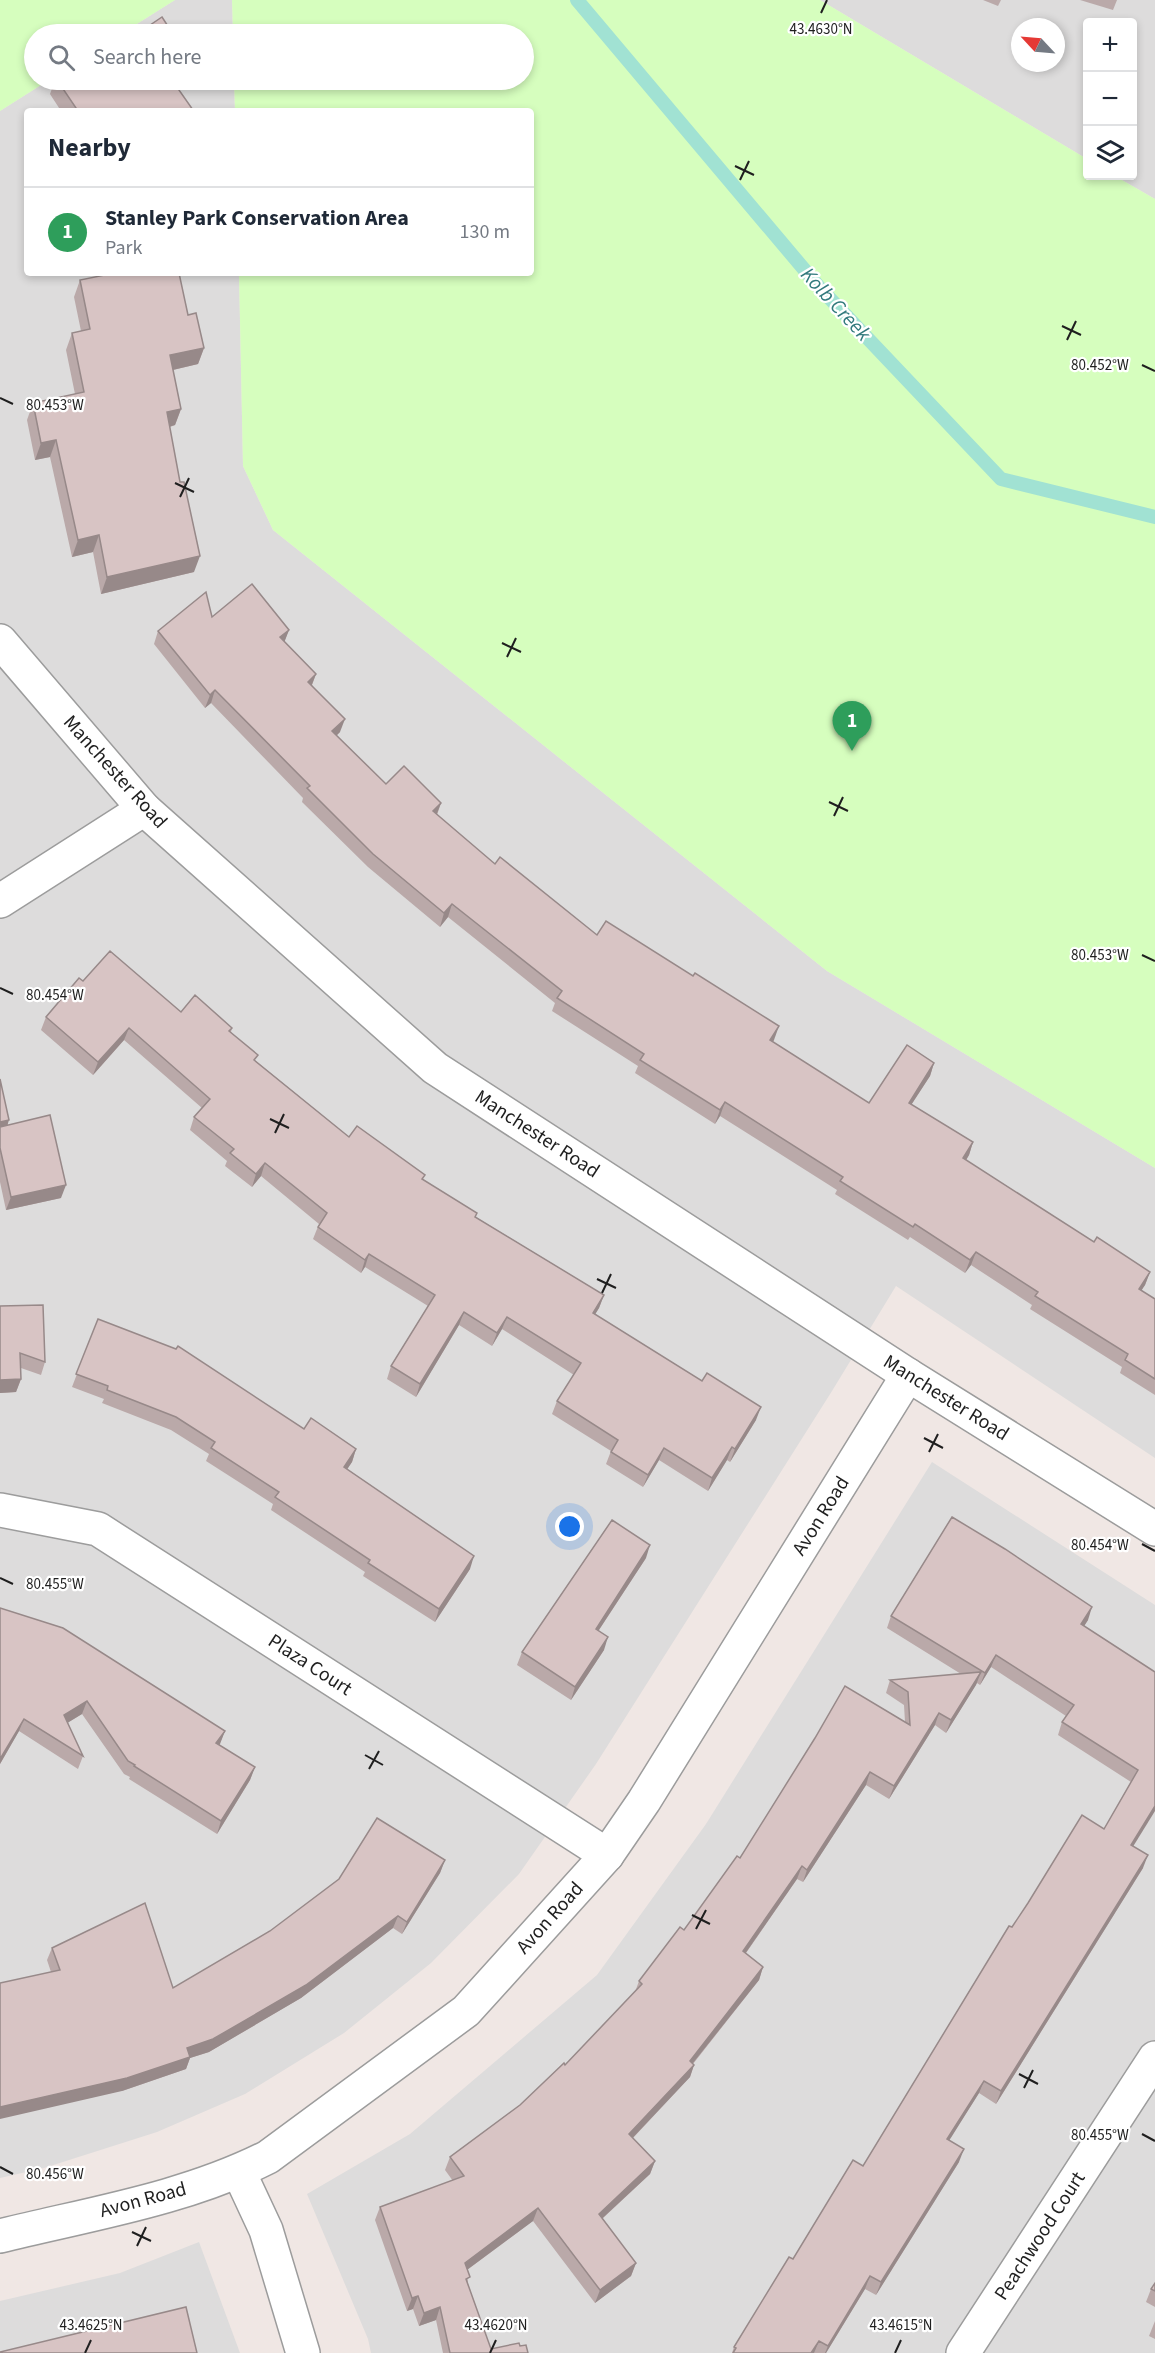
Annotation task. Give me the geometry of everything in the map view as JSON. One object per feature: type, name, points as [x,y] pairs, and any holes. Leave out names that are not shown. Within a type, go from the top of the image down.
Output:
[{"type":"street","name":"Manchester Road","points":[[0,641],[144,809],[435,1068],[908,1375],[1155,1529]]},
{"type":"street","points":[[0,901],[144,809]]},
{"type":"street","name":"Avon Road","points":[[0,2236],[162,2196],[239,2172],[268,2157],[466,2010],[607,1855],[650,1791],[908,1375]]},
{"type":"street","name":"Plaza Court","points":[[0,1510],[98,1529],[607,1855]]},
{"type":"street","name":"Peachwood Court","points":[[963,2353],[1155,2058]]},
{"type":"street","points":[[239,2172],[266,2230],[303,2353]]},
{"type":"shaded area","points":[[175,0],[232,0],[233,24],[137,24]]},
{"type":"shaded area","points":[[820,0],[1155,0],[1155,199],[1122,180],[1137,180],[1137,18],[1083,18],[1083,157]]},
{"type":"shaded area","points":[[33,90],[234,90],[235,108],[24,108],[24,276],[239,276],[243,466],[273,530],[827,971],[1155,1168],[1155,1458],[896,1286],[596,1764],[519,1874],[431,1963],[344,2033],[245,2094],[157,2132],[44,2168],[0,2178],[0,111]]},
{"type":"shaded area","points":[[932,1462],[1155,1605],[1155,2353],[371,2353],[368,2339],[307,2194],[410,2134],[597,1975],[706,1824]]},
{"type":"shaded area","points":[[199,2242],[240,2353],[0,2353],[0,2301],[120,2273]]},
{"type":"green space","points":[[0,0],[175,0],[137,24],[24,24],[24,90],[33,90],[0,111]]},
{"type":"green space","points":[[232,0],[820,0],[1083,157],[1083,180],[1122,180],[1155,199],[1155,1168],[827,971],[273,530],[243,466],[239,276],[534,276],[534,108],[235,108],[234,90],[534,90],[534,24],[233,24]]},
{"type":"building","points":[[162,17],[167,24],[152,24]]},
{"type":"building","points":[[64,90],[179,90],[192,108],[76,108]]},
{"type":"building","points":[[100,276],[180,276],[188,315],[196,313],[204,348],[170,355],[181,409],[167,412],[180,482],[184,482],[200,556],[107,577],[99,535],[78,540],[56,440],[41,443],[33,403],[84,392],[72,333],[90,329],[80,280]]},
{"type":"building","points":[[252,584],[289,630],[280,637],[316,674],[308,682],[345,719],[332,731],[386,784],[404,766],[441,803],[433,811],[495,864],[500,857],[597,935],[606,921],[693,976],[695,973],[779,1026],[770,1040],[869,1103],[907,1045],[934,1063],[909,1103],[973,1142],[963,1158],[1094,1242],[1097,1237],[1150,1272],[1139,1289],[1155,1299],[1155,1379],[1125,1360],[1128,1354],[1035,1296],[1038,1292],[976,1252],[970,1260],[915,1224],[913,1227],[840,1181],[843,1177],[725,1102],[720,1110],[640,1060],[644,1054],[557,998],[562,991],[452,904],[444,913],[373,854],[307,788],[310,786],[215,690],[210,695],[158,631],[206,592],[212,617]]},
{"type":"building","points":[[110,951],[181,1012],[195,995],[232,1028],[229,1031],[258,1055],[254,1060],[349,1137],[357,1126],[425,1175],[422,1179],[477,1213],[475,1217],[604,1295],[593,1313],[702,1381],[707,1373],[761,1407],[735,1449],[732,1447],[712,1478],[664,1448],[648,1475],[611,1452],[618,1440],[557,1401],[581,1363],[507,1317],[497,1333],[464,1312],[420,1384],[391,1366],[435,1295],[369,1254],[365,1260],[318,1227],[327,1213],[265,1163],[256,1174],[230,1153],[234,1149],[194,1117],[210,1099],[129,1028],[98,1062],[46,1017],[79,978],[83,981]]},
{"type":"building","points":[[0,1079],[9,1120],[0,1122]]},
{"type":"building","points":[[50,1115],[66,1185],[11,1197],[0,1148],[0,1127]]},
{"type":"building","points":[[43,1305],[45,1362],[20,1353],[21,1379],[0,1380],[0,1306]]},
{"type":"building","points":[[98,1319],[176,1349],[178,1346],[304,1429],[311,1418],[356,1449],[344,1467],[474,1556],[439,1609],[368,1563],[370,1560],[275,1497],[279,1492],[211,1448],[215,1442],[176,1417],[107,1390],[108,1386],[76,1374]]},
{"type":"building","points":[[952,1517],[1092,1607],[1081,1624],[1155,1672],[1155,1806],[1131,1845],[1148,1855],[1001,2091],[984,2081],[947,2139],[964,2149],[881,2282],[870,2276],[828,2346],[819,2341],[811,2353],[733,2353],[736,2348],[734,2347],[789,2257],[793,2259],[853,2160],[863,2166],[1009,1926],[1012,1927],[1028,1903],[1082,1815],[1104,1829],[1138,1770],[1062,1722],[1074,1705],[996,1655],[985,1673],[891,1616]]},
{"type":"building","points":[[612,1520],[650,1545],[596,1629],[608,1637],[575,1687],[522,1652]]},
{"type":"building","points":[[0,1608],[63,1628],[225,1731],[216,1743],[255,1767],[221,1821],[128,1761],[87,1701],[64,1715],[83,1756],[24,1719],[0,1759]]},
{"type":"building","points":[[981,1672],[951,1720],[939,1713],[894,1786],[870,1772],[807,1870],[802,1866],[743,1951],[763,1967],[690,2061],[694,2065],[629,2134],[655,2161],[599,2214],[636,2263],[600,2290],[538,2208],[465,2263],[470,2277],[466,2279],[491,2349],[519,2343],[520,2346],[526,2345],[528,2353],[450,2353],[440,2307],[424,2313],[418,2296],[412,2298],[380,2207],[464,2176],[450,2157],[520,2105],[564,2063],[565,2065],[642,1984],[639,1981],[680,1927],[684,1930],[737,1856],[740,1858],[845,1686],[910,1725],[908,1692],[890,1680]]},
{"type":"building","points":[[377,1818],[445,1860],[407,1922],[398,1916],[306,1985],[213,2039],[187,2048],[190,2057],[127,2078],[0,2107],[0,1983],[60,1970],[52,1948],[145,1903],[173,1988],[270,1931],[339,1879]]},
{"type":"building","points":[[186,2307],[197,2353],[0,2353],[0,2352]]},
{"type":"waterway","name":"Kolb Creek","points":[[577,0],[819,287],[1001,479],[1155,517]]},
{"type":"place","name":"Stanley Park Conservation Area","points":[[852,751]]}]
